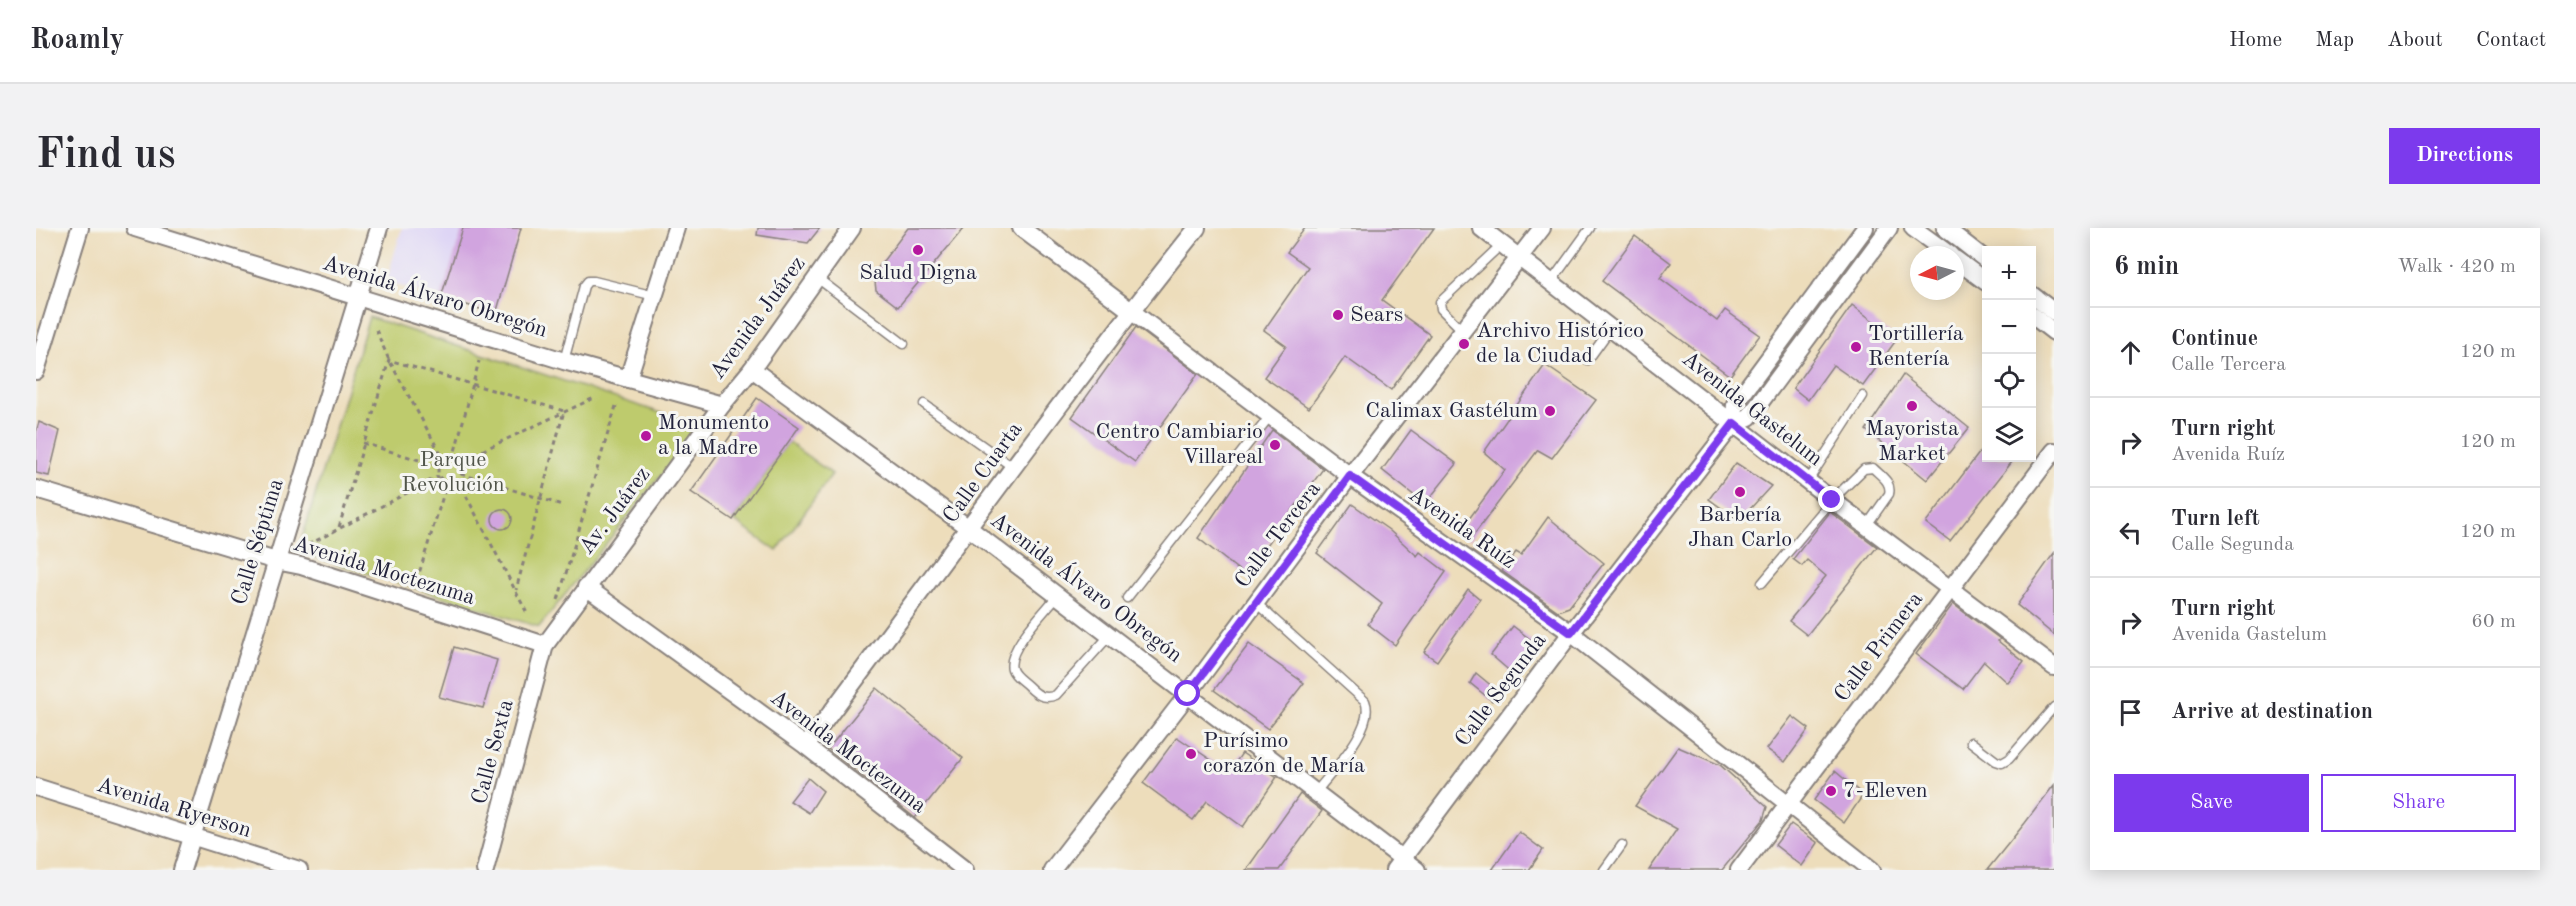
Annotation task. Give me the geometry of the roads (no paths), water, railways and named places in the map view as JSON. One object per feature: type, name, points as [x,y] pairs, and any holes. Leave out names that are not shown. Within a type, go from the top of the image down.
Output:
[{"type":"street","points":[[36,371],[80,228]]},
{"type":"street","name":"Avenida Álvaro Obregón","points":[[135,228],[564,361],[722,405]]},
{"type":"street","name":"Calle Séptima","points":[[182,870],[379,228]]},
{"type":"street","points":[[628,379],[676,228]]},
{"type":"street","name":"Avenida Juárez","points":[[722,405],[752,369],[852,228]]},
{"type":"street","name":"Avenida Ruíz","points":[[1021,228],[1350,476],[1571,633],[1872,870]]},
{"type":"street","name":"Calle Cuarta","points":[[806,746],[1131,311],[1197,228]]},
{"type":"street","name":"Avenida Gastelum","points":[[1481,228],[1832,500],[2054,667]]},
{"type":"street","name":"Calle Tercera","points":[[1052,870],[1188,694],[1350,476],[1542,228]]},
{"type":"street","name":"Calle Segunda","points":[[1734,423],[1735,404],[1865,228]]},
{"type":"street","name":"Calle Segunda","points":[[1398,864],[1571,633],[1734,423],[1749,417],[1754,411],[1889,228]]},
{"type":"street","points":[[1913,228],[1938,246]]},
{"type":"street","points":[[1945,228],[1982,257]]},
{"type":"street","points":[[1964,266],[1982,279]]},
{"type":"street","points":[[2036,299],[2054,312]]},
{"type":"street","points":[[2036,319],[2054,332]]},
{"type":"street","name":"Avenida Álvaro Obregón","points":[[752,369],[970,529],[1316,792],[1398,864],[1417,870]]},
{"type":"street","name":"Av. Juárez","points":[[545,645],[722,405]]},
{"type":"street","name":"Calle Primera","points":[[1740,870],[2054,451]]},
{"type":"street","name":"Avenida Moctezuma","points":[[36,489],[276,561],[302,566],[545,645]]},
{"type":"street","name":"Avenida Moctezuma","points":[[586,587],[806,746],[965,870]]},
{"type":"street","name":"Calle Sexta","points":[[485,870],[545,645]]},
{"type":"street","name":"Avenida Ryerson","points":[[36,788],[299,870]]},
{"type":"lane","points":[[1551,282],[1590,228]]},
{"type":"lane","points":[[1462,330],[1441,309],[1440,302],[1502,244]]},
{"type":"lane","points":[[816,277],[904,344]]},
{"type":"lane","points":[[564,361],[584,286],[588,281],[655,296]]},
{"type":"lane","points":[[1588,360],[1611,328]]},
{"type":"lane","points":[[1808,481],[1863,396]]},
{"type":"lane","points":[[924,404],[1014,468]]},
{"type":"lane","points":[[1127,598],[1270,416]]},
{"type":"lane","points":[[1762,583],[1832,500],[1864,469],[1873,468],[1889,484],[1890,489],[1889,494],[1867,525]]},
{"type":"lane","points":[[1058,595],[1017,646],[1011,658],[1013,672],[1037,695],[1044,697],[1056,695],[1110,635]]},
{"type":"lane","points":[[1256,603],[1365,700],[1368,707],[1364,728],[1316,792]]},
{"type":"lane","points":[[1971,742],[2002,763],[2009,759],[2054,707]]},
{"type":"lane","points":[[1604,870],[1622,845]]},
{"type":"place","name":"Salud Digna","points":[[918,250]]},
{"type":"place","name":"Sears","points":[[1338,315]]},
{"type":"place","name":"Archivo Histórico de la Ciudad","points":[[1464,344]]},
{"type":"place","name":"Tortillería Rentería","points":[[1856,347]]},
{"type":"place","name":"Mayorista Market","points":[[1912,406]]},
{"type":"place","name":"Calimax Gastélum","points":[[1550,411]]},
{"type":"place","name":"Monumento a la Madre","points":[[646,436]]},
{"type":"place","name":"Centro Cambiario Villareal","points":[[1275,445]]},
{"type":"place","name":"Barbería Jhan Carlo","points":[[1740,492]]},
{"type":"place","name":"Purísimo corazón de María","points":[[1191,754]]},
{"type":"place","name":"7-Eleven","points":[[1831,791]]},
{"type":"park label","name":"Parque Revolución","points":[[453,472]]}]
